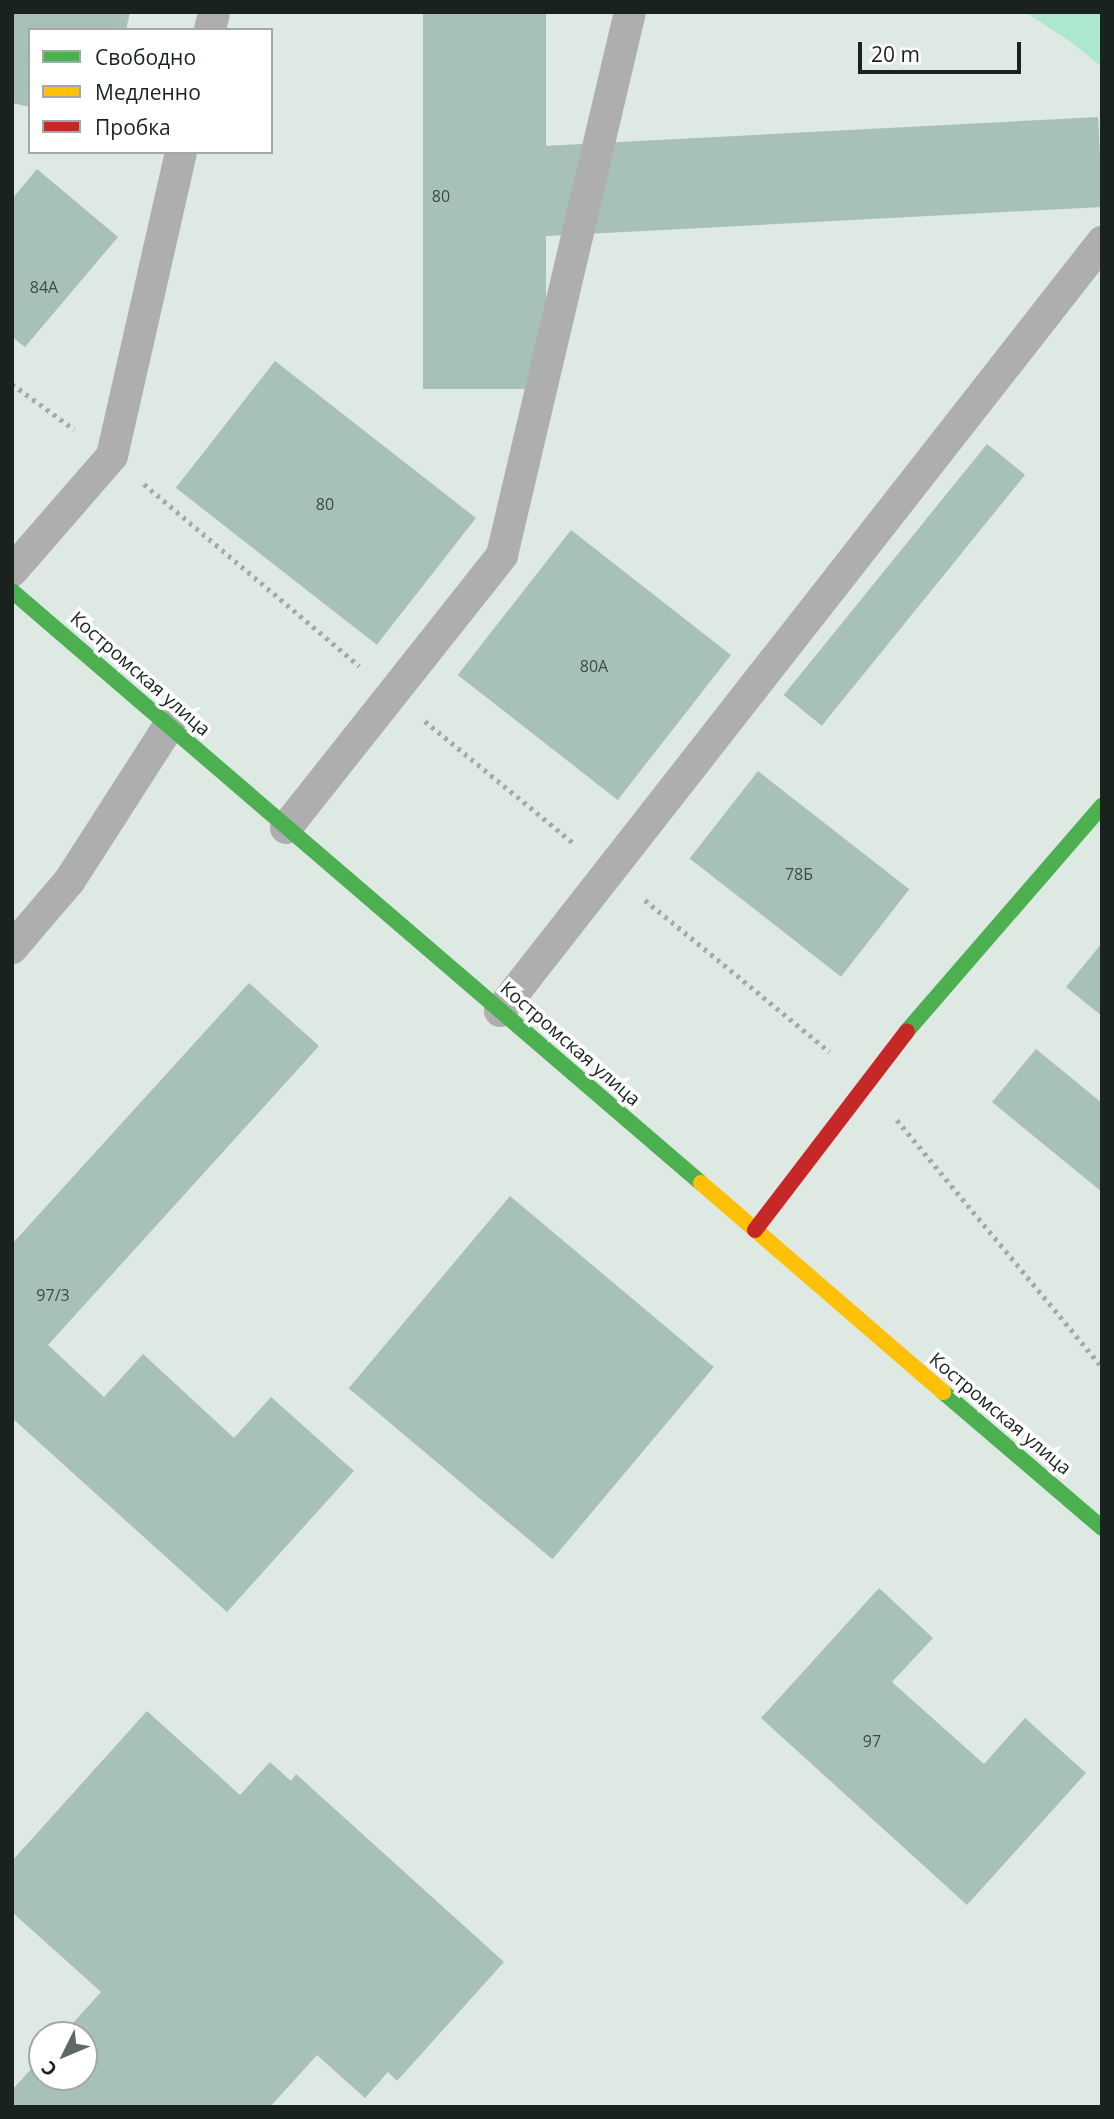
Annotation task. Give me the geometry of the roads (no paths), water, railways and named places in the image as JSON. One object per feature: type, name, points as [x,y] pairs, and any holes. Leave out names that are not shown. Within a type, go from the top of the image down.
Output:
[{"type":"main road","name":"Костромская улица","points":[[12,591],[1102,1528]]},
{"type":"main road","points":[[755,1230],[889,1052],[1102,806]]},
{"type":"lane","points":[[286,828],[502,555],[630,12]]},
{"type":"lane","points":[[12,571],[111,456],[181,154]]},
{"type":"lane","points":[[500,1011],[1102,242]]},
{"type":"lane","points":[[12,948],[70,880],[169,726]]}]
